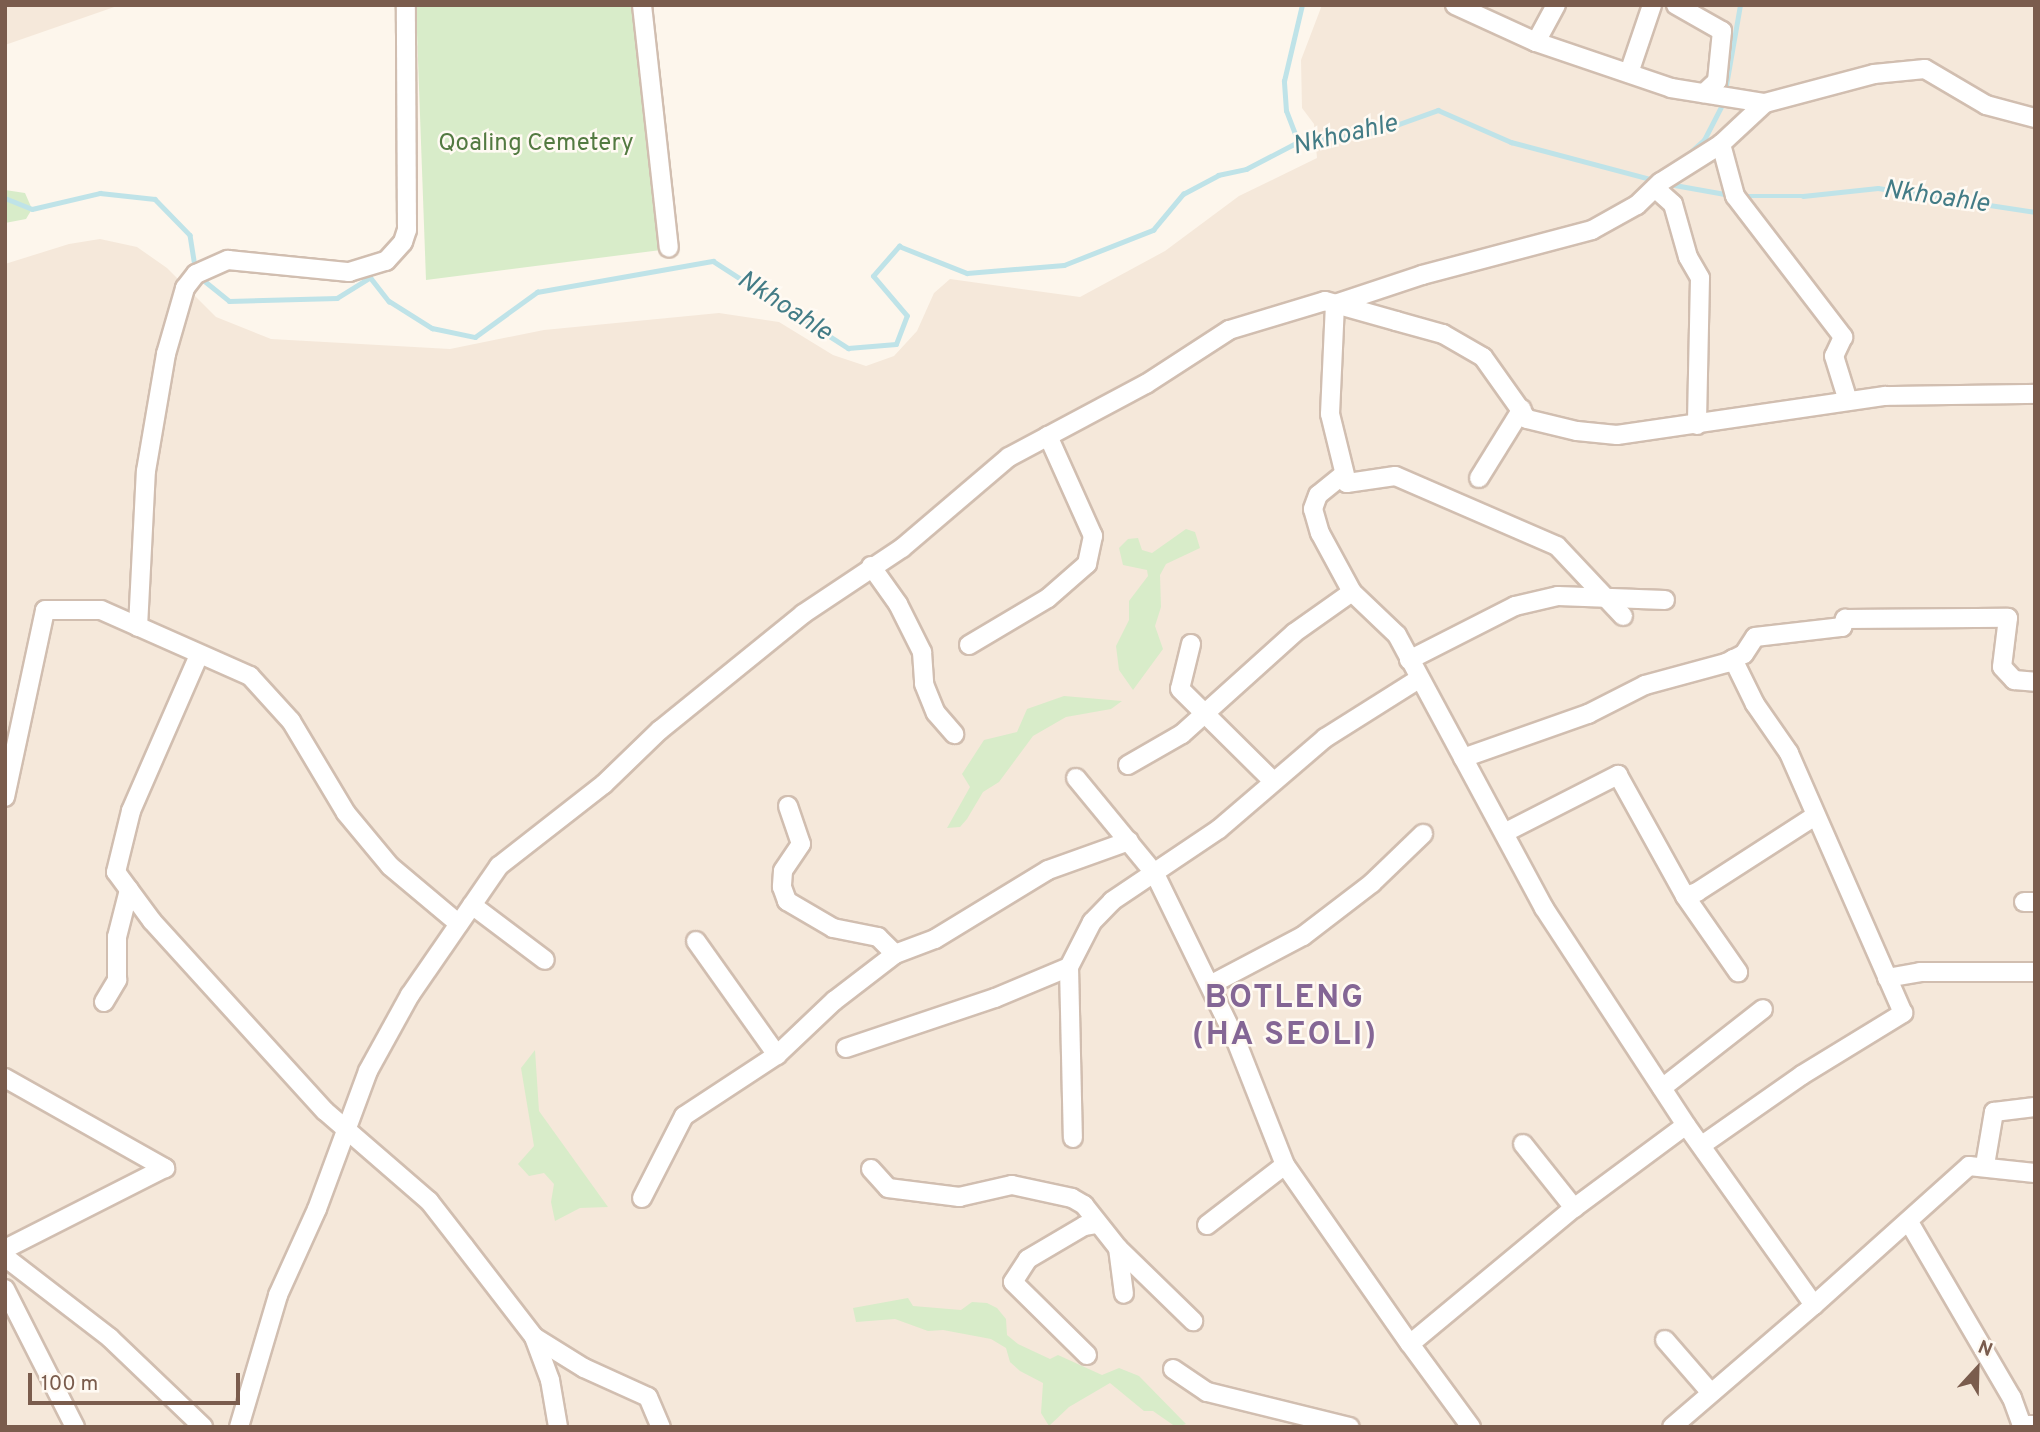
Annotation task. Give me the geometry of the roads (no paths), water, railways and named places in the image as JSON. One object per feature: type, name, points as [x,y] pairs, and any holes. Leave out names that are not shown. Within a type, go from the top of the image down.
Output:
[{"type":"street","points":[[138,626],[146,471],[166,354],[185,288],[196,274],[228,260],[349,272],[386,261],[403,242],[407,230],[406,5]]},
{"type":"street","points":[[642,5],[669,248]]},
{"type":"street","points":[[1455,5],[1536,42],[1629,73],[1704,93],[1765,103],[1874,74],[1925,69],[1986,106],[2035,118]]},
{"type":"street","points":[[1536,42],[1556,5]]},
{"type":"street","points":[[1629,73],[1651,5]]},
{"type":"street","points":[[1676,5],[1722,31],[1717,81],[1704,93]]},
{"type":"street","points":[[1335,304],[1422,275],[1592,230],[1637,205],[1655,188],[1721,144],[1765,103]]},
{"type":"street","points":[[1721,144],[1735,196],[1843,337],[1834,356],[1849,401]]},
{"type":"street","points":[[1655,188],[1673,204],[1688,257],[1700,278],[1697,425]]},
{"type":"street","points":[[239,1427],[278,1295],[317,1209],[343,1129],[410,995],[499,866],[604,784],[702,695],[871,566],[902,548],[1009,457],[1146,384],[1229,330],[1325,301],[1453,340],[1483,357],[1527,419],[1590,433],[1618,435],[1849,401],[2033,391]]},
{"type":"street","points":[[1335,304],[1331,414],[1347,482],[1395,476],[1557,546],[1623,617]]},
{"type":"street","points":[[1479,478],[1522,409]]},
{"type":"street","points":[[969,645],[1048,598],[1087,564],[1093,536],[1048,436]]},
{"type":"street","points":[[1344,474],[1318,495],[1313,509],[1320,533],[1352,592],[1397,635],[1417,680],[1506,832],[1544,908],[1686,1125],[1814,1304]]},
{"type":"street","points":[[871,566],[898,604],[922,652],[924,684],[936,713],[954,734]]},
{"type":"street","points":[[1128,765],[1166,745],[1205,715],[1294,633],[1352,592]]},
{"type":"street","points":[[1409,660],[1515,606],[1558,596],[1665,600]]},
{"type":"street","points":[[5,797],[45,610],[101,610],[250,676],[291,720],[346,813],[390,866],[459,924]]},
{"type":"street","points":[[1464,758],[1588,714],[1644,685],[1733,659],[1744,654],[1755,637],[1842,627],[1845,619],[2008,618],[2002,667],[2014,680],[2035,682]]},
{"type":"street","points":[[1191,644],[1180,689],[1272,780]]},
{"type":"street","points":[[199,654],[131,811],[116,872],[152,921],[343,1129],[429,1201],[534,1336],[550,1380],[558,1427]]},
{"type":"street","points":[[1702,1145],[1903,1013],[1778,733],[1755,704],[1733,659]]},
{"type":"street","points":[[1073,1138],[1069,967],[1091,922],[1112,901],[1219,829],[1272,780],[1325,738],[1417,680]]},
{"type":"street","points":[[1506,832],[1618,775],[1685,895],[1738,972]]},
{"type":"street","points":[[1076,778],[1155,874],[1259,1092],[1285,1165],[1471,1427]]},
{"type":"street","points":[[788,806],[802,844],[783,871],[782,887],[787,901],[834,928],[878,937],[895,954]]},
{"type":"street","points":[[1685,895],[1815,816]]},
{"type":"street","points":[[1210,985],[1303,936],[1372,883],[1423,834]]},
{"type":"street","points":[[642,1198],[684,1116],[777,1055],[834,1001],[895,954],[934,939],[1048,870],[1129,841]]},
{"type":"street","points":[[104,1002],[117,980],[117,937],[129,890]]},
{"type":"street","points":[[472,905],[545,960]]},
{"type":"street","points":[[696,941],[777,1055]]},
{"type":"street","points":[[846,1048],[995,998],[1069,967]]},
{"type":"street","points":[[1887,978],[1920,972],[2035,972]]},
{"type":"street","points":[[1662,1088],[1763,1009]]},
{"type":"street","points":[[5,1078],[166,1168],[5,1249]]},
{"type":"street","points":[[1985,1165],[1994,1112],[2035,1107]]},
{"type":"street","points":[[1410,1344],[1574,1208],[1686,1125]]},
{"type":"street","points":[[1523,1144],[1574,1208]]},
{"type":"street","points":[[1207,1225],[1285,1165]]},
{"type":"street","points":[[1676,1426],[1969,1166],[1985,1165],[2035,1173]]},
{"type":"street","points":[[871,1169],[888,1188],[959,1197],[1012,1185],[1072,1198],[1084,1205],[1096,1224],[1118,1248],[1193,1321]]},
{"type":"street","points":[[1909,1222],[2012,1398],[2024,1426]]},
{"type":"street","points":[[1087,1355],[1013,1282],[1028,1259],[1084,1226],[1096,1224]]},
{"type":"street","points":[[1118,1248],[1124,1294]]},
{"type":"street","points":[[5,1257],[110,1338],[203,1427]]},
{"type":"street","points":[[5,1289],[75,1427]]},
{"type":"street","points":[[534,1336],[584,1368],[648,1397],[661,1427]]},
{"type":"street","points":[[1665,1340],[1711,1393]]},
{"type":"street","points":[[1173,1369],[1207,1392],[1350,1427]]},
{"type":"waterway","points":[[1298,142],[1286,111],[1284,81],[1302,5]]},
{"type":"waterway","points":[[1725,91],[1740,5]]},
{"type":"waterway","points":[[1685,157],[1704,140],[1723,103]]},
{"type":"waterway","name":"Nkhoahle","points":[[201,278],[229,301],[337,298],[370,277],[389,301],[432,328],[475,337],[537,292],[713,261],[848,348],[896,344],[907,316],[873,276],[899,246],[967,273],[1064,265],[1153,230],[1183,194],[1218,175],[1246,169],[1298,142],[1374,133],[1438,110],[1511,142],[1658,181]]},
{"type":"waterway","name":"Nkhoahle","points":[[1669,184],[1730,195]]},
{"type":"waterway","name":"Nkhoahle","points":[[1742,196],[1803,196],[1878,188],[2035,212]]},
{"type":"waterway","name":"Nkhoahle","points":[[5,198],[32,209],[100,193],[155,199],[190,235],[195,268]]},
{"type":"district","name":"BOTLENG (HA SEOLI)","points":[[1285,1018]]},
{"type":"park label","name":"Qoaling Cemetery","points":[[536,145]]}]
